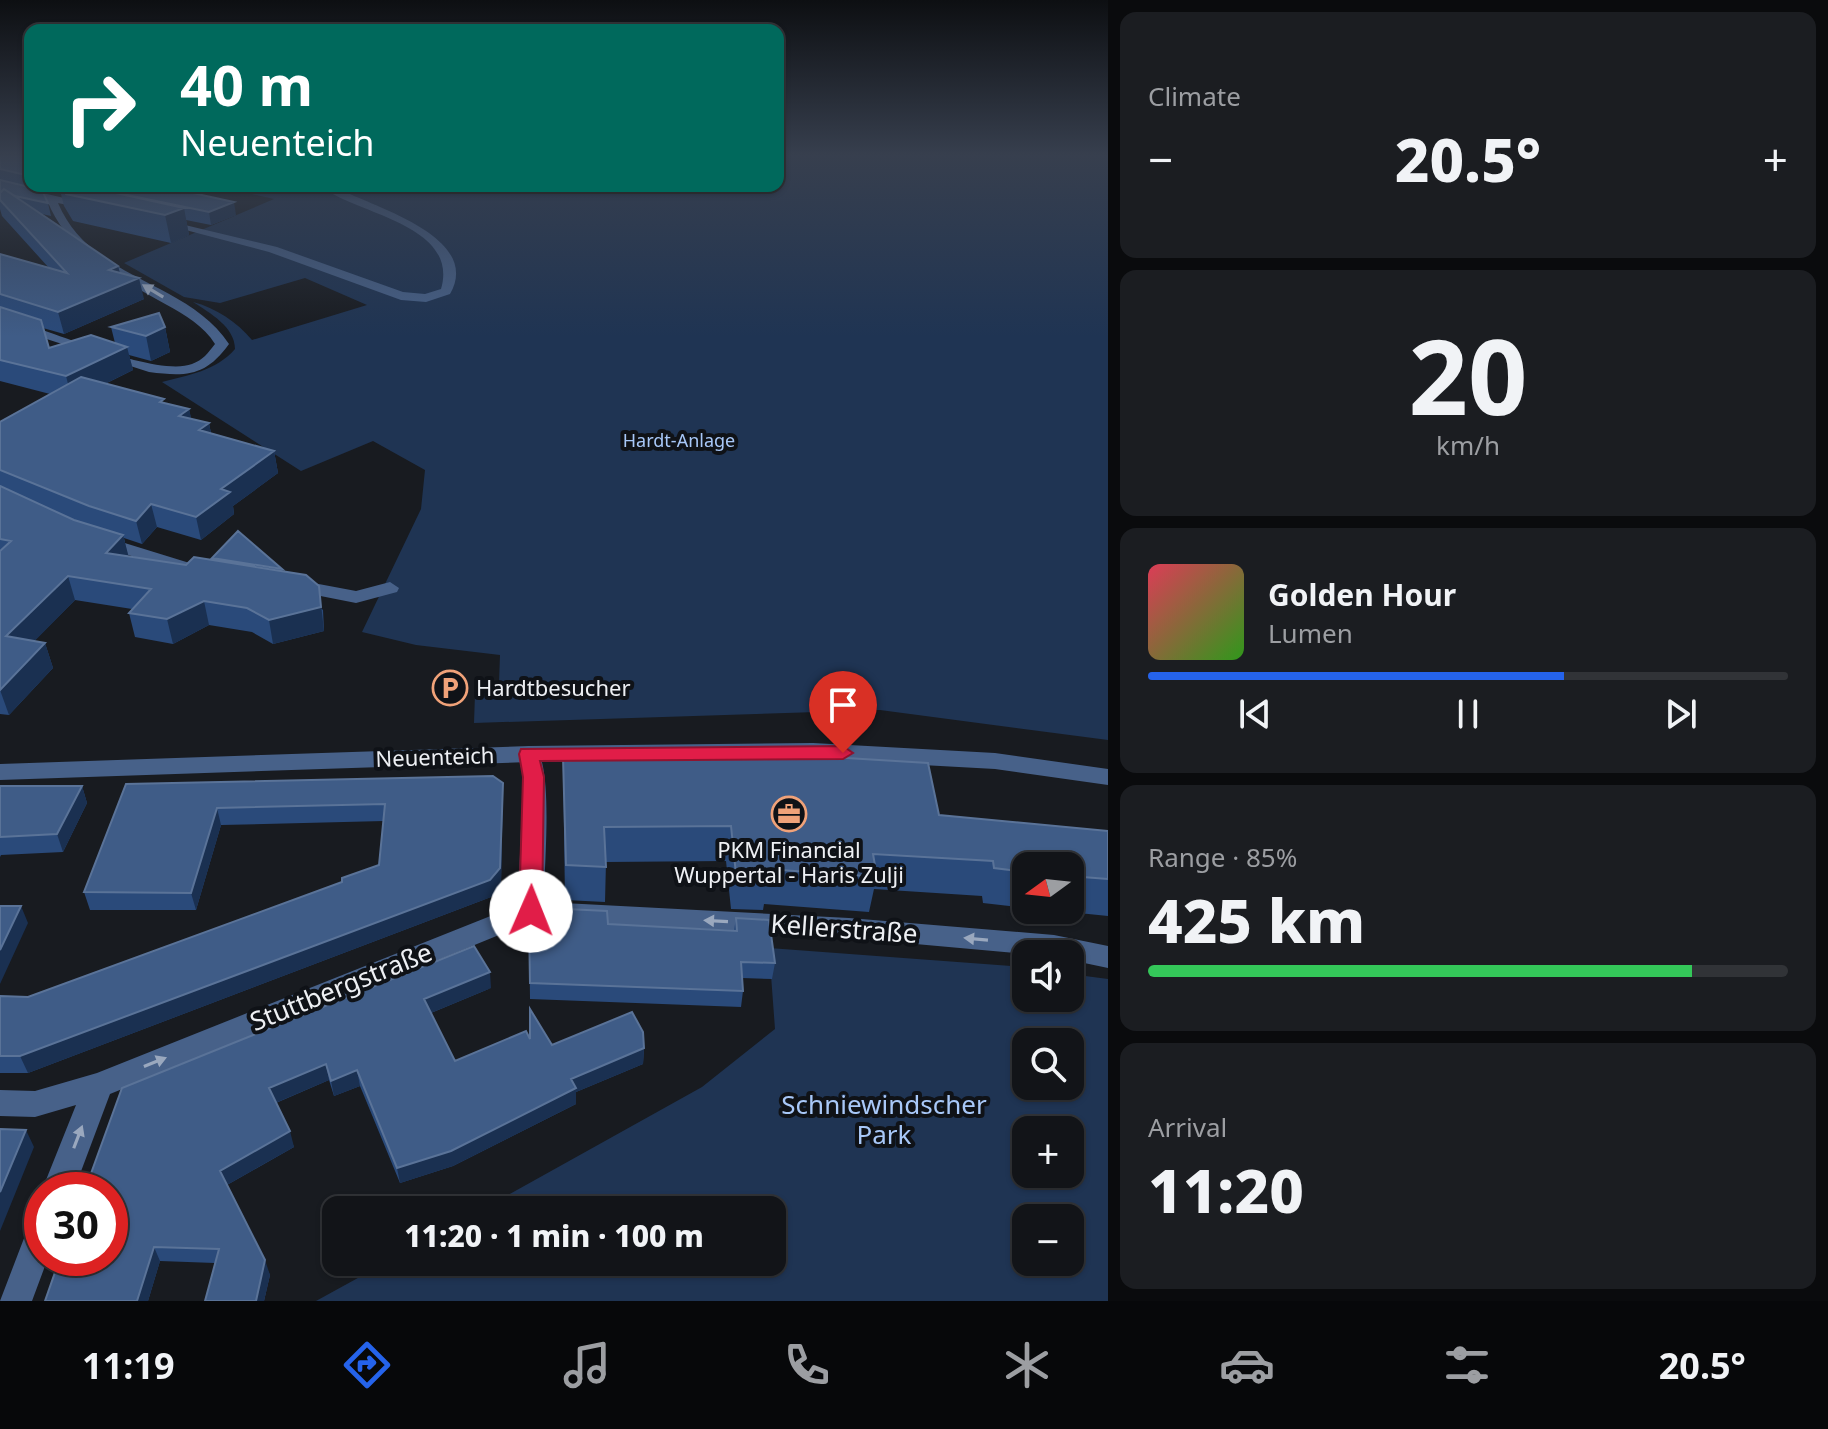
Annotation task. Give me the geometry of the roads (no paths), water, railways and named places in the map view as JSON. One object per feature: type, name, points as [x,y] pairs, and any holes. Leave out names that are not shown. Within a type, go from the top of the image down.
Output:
[{"type":"street","points":[[0,320],[148,369],[183,370],[205,362],[219,351],[222,344],[206,323],[91,254],[64,229],[59,216]]},
{"type":"street","points":[[145,218],[273,249],[401,296],[426,298],[446,291],[450,279],[447,265],[430,237],[394,216]]},
{"type":"street","points":[[88,536],[201,572]]},
{"type":"street","points":[[277,583],[356,597],[390,588]]},
{"type":"street","name":"Neuenteich","points":[[0,772],[529,754],[859,753],[995,761],[1108,777]]},
{"type":"street","points":[[529,754],[534,777],[531,911]]},
{"type":"street","name":"Kellerstraße","points":[[531,911],[849,928],[1054,946],[1108,957]]},
{"type":"street","name":"Stuttbergstraße","points":[[0,1103],[35,1104],[99,1085],[531,911]]},
{"type":"street","points":[[65,1172],[99,1085]]},
{"type":"street","points":[[15,1301],[25,1276]]},
{"type":"place","name":"Hardtbesucher","points":[[450,688]]},
{"type":"place","name":"PKM Financial Wuppertal - Haris Zulji","points":[[789,814]]},
{"type":"park label","name":"Hardt-Anlage","points":[[679,441]]},
{"type":"park label","name":"Schniewindscher Park","points":[[884,1120]]}]
